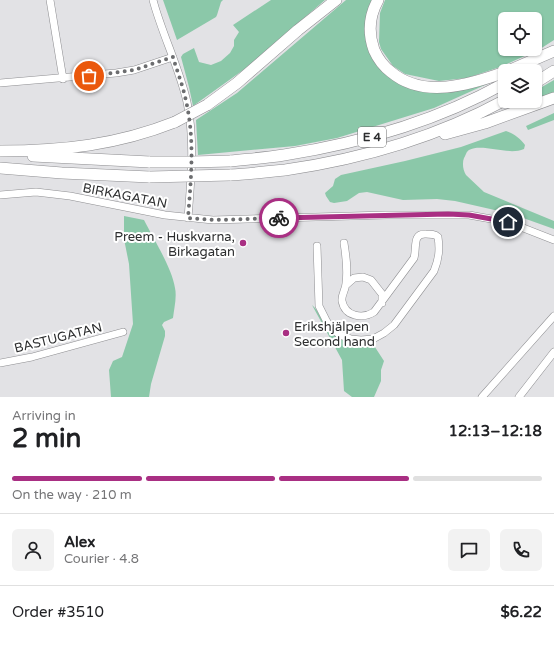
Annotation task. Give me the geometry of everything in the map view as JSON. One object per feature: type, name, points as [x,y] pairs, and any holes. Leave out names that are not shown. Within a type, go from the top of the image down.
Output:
[{"type":"highway","points":[[0,153],[93,145],[151,132],[175,122],[207,105],[237,83],[298,30],[336,0]]},
{"type":"highway","points":[[378,0],[371,16],[370,31],[372,44],[377,57],[386,68],[397,77],[411,84],[427,87],[445,87],[466,84],[498,75]]},
{"type":"highway","points":[[525,64],[554,52]]},
{"type":"highway","points":[[536,64],[554,52]]},
{"type":"highway","points":[[542,79],[554,71]]},
{"type":"highway","name":"E 4","points":[[0,153],[64,159],[150,162],[230,160],[283,155],[336,146],[405,127],[442,113],[498,87]]},
{"type":"highway","points":[[409,141],[485,123],[554,98]]},
{"type":"highway","name":"E 4","points":[[0,168],[62,173],[150,177],[230,175],[285,170],[338,160],[409,141],[448,126],[498,103]]},
{"type":"street","points":[[50,0],[63,79]]},
{"type":"street","points":[[153,0],[173,57],[186,101],[191,128],[192,149],[188,218]]},
{"type":"street","points":[[0,83],[63,79],[134,70],[173,57]]},
{"type":"street","name":"BIRKAGATAN","points":[[0,195],[36,192],[70,196],[159,214],[214,220],[386,215],[469,215],[508,222],[554,240]]},
{"type":"street","points":[[317,246],[319,306],[326,320],[331,328],[340,335],[351,339],[373,339],[394,325],[434,271],[439,261],[440,248],[438,237],[432,234],[418,235],[414,258],[382,303],[369,315],[357,316],[345,308],[342,301],[346,285],[347,262],[344,243]]},
{"type":"street","points":[[346,285],[354,278],[363,277],[371,280],[382,294],[382,303]]},
{"type":"street","points":[[482,397],[554,316]]},
{"type":"street","name":"BASTUGATAN","points":[[0,363],[32,357],[122,332]]},
{"type":"street","points":[[519,397],[554,352]]},
{"type":"green space","points":[[163,0],[223,0],[216,17],[177,40]]},
{"type":"green space","points":[[271,0],[325,0],[246,68],[193,106],[181,57],[183,54],[194,48],[199,62],[211,65],[221,61],[230,53],[234,46],[234,40],[239,32],[233,25]]},
{"type":"green space","points":[[346,0],[372,0],[365,20],[368,44],[412,88],[496,80],[434,108],[337,138],[295,146],[198,155],[196,120],[237,93]]},
{"type":"green space","points":[[385,0],[554,0],[554,40],[542,48],[542,12],[498,12],[498,56],[524,56],[507,64],[498,64],[498,68],[467,78],[439,81],[405,74],[393,66],[381,49],[379,42],[380,13]]},
{"type":"green space","points":[[554,80],[554,93],[542,98],[542,87]]},
{"type":"green space","points":[[554,113],[554,120],[528,130],[526,126]]},
{"type":"green space","points":[[506,131],[514,135],[525,145],[524,149],[511,151],[475,148],[469,150],[463,160],[465,173],[484,192],[554,221],[554,229],[512,214],[455,201],[437,199],[403,200],[367,192],[359,193],[347,201],[334,203],[330,202],[326,196],[325,193],[333,186],[335,179],[341,175],[461,147]]},
{"type":"green space","points":[[124,216],[144,220],[170,271],[176,292],[173,318],[164,322],[162,325],[165,331],[165,336],[151,384],[149,397],[111,397],[109,370],[113,361],[122,357],[133,324],[129,264],[124,239]]},
{"type":"green space","points":[[312,305],[329,329],[340,338],[352,343],[373,344],[384,361],[381,370],[381,381],[374,397],[352,397],[344,391],[342,360]]},
{"type":"way so far","points":[[89,76],[134,70],[173,57],[186,101],[191,128],[192,149],[188,218],[214,220],[279,218]]},
{"type":"place","name":"Preem - Huskvarna, Birkagatan","points":[[243,243]]},
{"type":"place","name":"Erikshjälpen Second hand","points":[[286,333]]},
{"type":"route","points":[[279,218],[448,214],[469,215],[508,222]]}]
